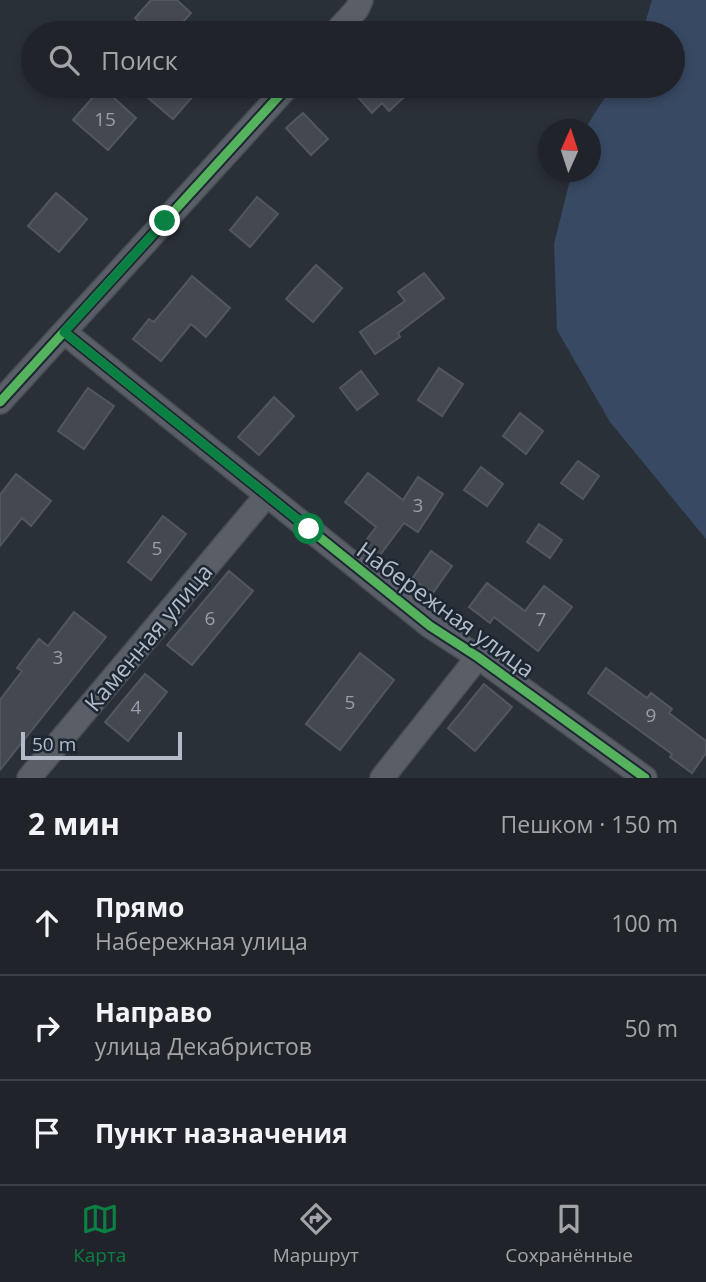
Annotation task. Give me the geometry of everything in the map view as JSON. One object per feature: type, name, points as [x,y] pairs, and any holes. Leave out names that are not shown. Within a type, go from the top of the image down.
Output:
[{"type":"street","points":[[346,21],[361,0]]},
{"type":"street","points":[[0,402],[277,98]]},
{"type":"street","name":"Набережная улица","points":[[64,332],[430,626],[478,657],[645,778]]},
{"type":"street","name":"Каменная улица","points":[[29,778],[266,496]]},
{"type":"street","points":[[382,778],[478,657]]},
{"type":"water","points":[[652,0],[706,0],[706,539],[610,422],[557,330],[554,244],[570,182],[601,182],[601,119],[591,119],[604,98],[685,98],[685,21],[646,21]]},
{"type":"building","points":[[151,0],[177,0],[191,13],[184,21],[138,21],[135,18]]},
{"type":"building","points":[[92,98],[114,98],[136,118],[108,150],[73,120]]},
{"type":"building","points":[[148,98],[191,98],[173,119]]},
{"type":"building","points":[[359,98],[403,98],[389,111],[382,103],[372,113]]},
{"type":"building","points":[[303,113],[328,139],[311,155],[286,128]]},
{"type":"building","points":[[56,193],[87,219],[59,252],[28,226]]},
{"type":"building","points":[[257,197],[278,214],[250,247],[230,230]]},
{"type":"building","points":[[316,265],[342,288],[313,322],[286,299]]},
{"type":"building","points":[[424,273],[444,298],[398,333],[400,337],[375,354],[360,332],[405,301],[398,292]]},
{"type":"building","points":[[192,276],[230,308],[206,337],[191,324],[161,361],[133,339],[149,319],[154,322]]},
{"type":"building","points":[[439,368],[463,384],[442,416],[418,400]]},
{"type":"building","points":[[361,371],[378,394],[357,410],[340,388]]},
{"type":"building","points":[[88,388],[114,406],[84,449],[58,431]]},
{"type":"building","points":[[274,397],[294,416],[259,455],[238,437]]},
{"type":"building","points":[[520,413],[543,431],[526,454],[503,436]]},
{"type":"building","points":[[578,461],[599,476],[583,499],[561,483]]},
{"type":"building","points":[[481,467],[503,484],[487,506],[464,490]]},
{"type":"building","points":[[368,473],[403,500],[418,477],[443,494],[418,532],[404,523],[374,563],[358,551],[376,527],[345,502]]},
{"type":"building","points":[[16,474],[51,501],[31,526],[22,518],[0,546],[0,495]]},
{"type":"building","points":[[163,516],[186,534],[151,580],[128,562]]},
{"type":"building","points":[[539,524],[562,540],[550,558],[527,542]]},
{"type":"building","points":[[431,551],[452,566],[433,593],[412,579]]},
{"type":"building","points":[[229,571],[253,591],[192,665],[167,645]]},
{"type":"building","points":[[487,583],[525,611],[544,586],[572,607],[538,651],[494,617],[490,623],[469,607]]},
{"type":"building","points":[[74,612],[106,637],[0,770],[0,700],[22,671],[17,668],[39,639],[48,646]]},
{"type":"building","points":[[360,653],[394,680],[340,750],[306,724]]},
{"type":"building","points":[[606,668],[647,698],[651,693],[672,709],[669,713],[706,741],[706,753],[692,773],[670,757],[672,754],[588,693]]},
{"type":"building","points":[[145,674],[167,692],[128,741],[105,722]]},
{"type":"building","points":[[484,684],[512,707],[475,751],[448,728]]},
{"type":"cycle path","points":[[0,402],[277,98]]},
{"type":"cycle path","points":[[64,332],[430,626],[478,657],[645,778]]},
{"type":"route","points":[[165,221],[64,332],[309,529]]}]
